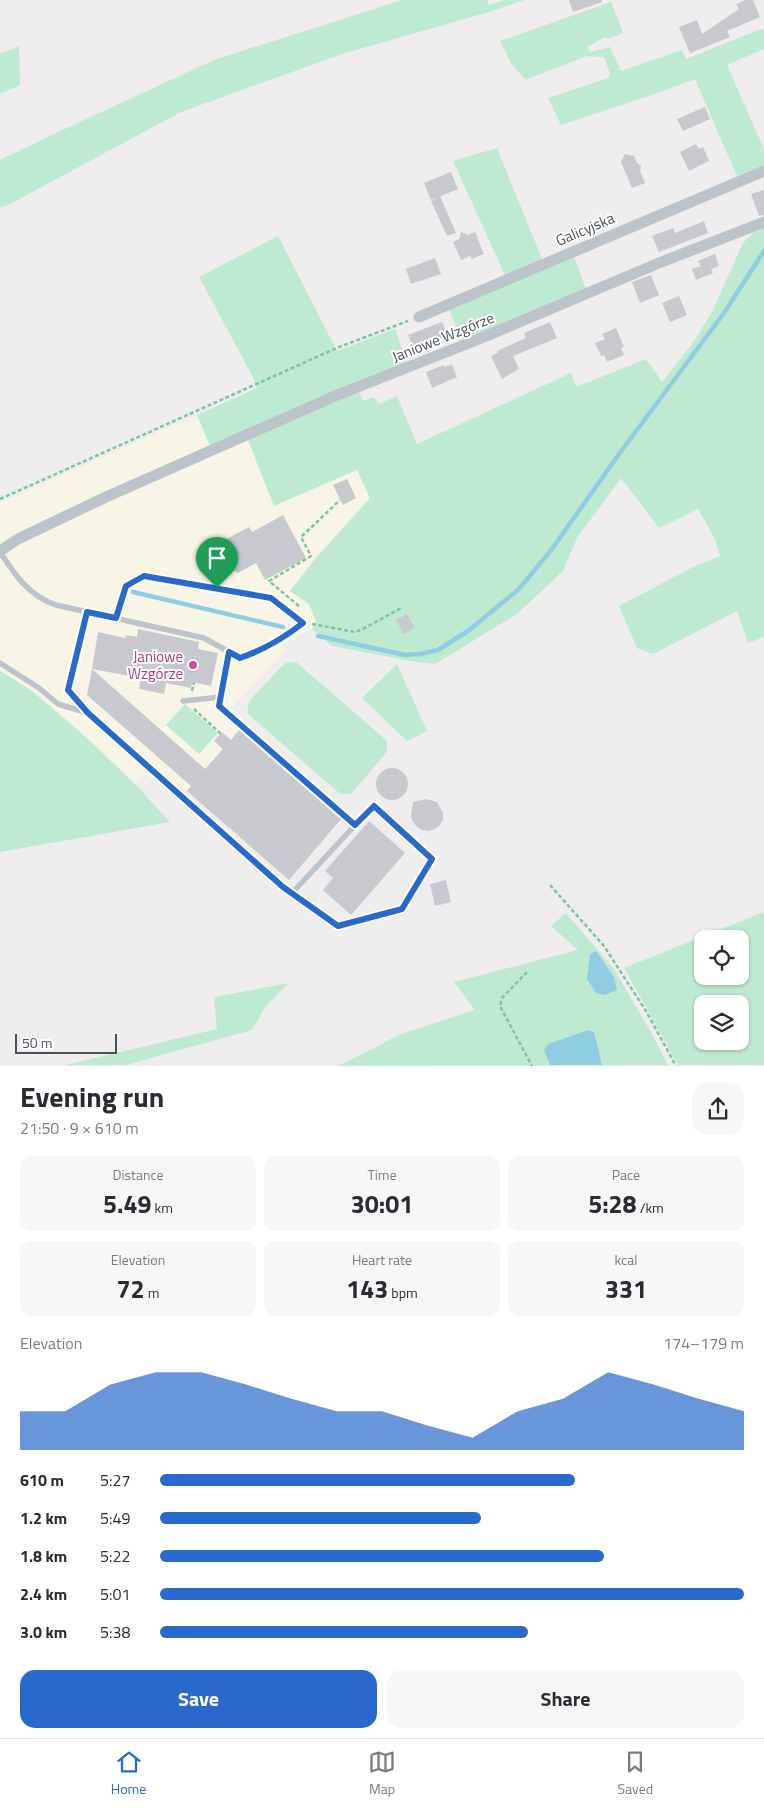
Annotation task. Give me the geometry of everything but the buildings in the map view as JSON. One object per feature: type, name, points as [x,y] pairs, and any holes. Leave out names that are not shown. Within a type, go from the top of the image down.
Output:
[{"type":"street","name":"Galicyjska","points":[[419,317],[764,171]]},
{"type":"street","name":"Janiowe Wzgórze","points":[[0,552],[18,539],[97,502],[344,392],[479,339],[659,263],[764,222]]},
{"type":"lane","points":[[0,552],[21,581],[42,600],[56,605],[204,638],[240,658],[253,654],[287,636],[303,623],[271,598],[217,588],[206,566],[208,558]]},
{"type":"lane","points":[[87,612],[68,690],[88,713],[292,893],[338,926],[402,909],[432,859],[374,806],[292,893]]},
{"type":"lane","points":[[229,652],[219,706],[355,825]]},
{"type":"lane","points":[[0,663],[39,688],[58,704],[88,713]]},
{"type":"lane","points":[[183,701],[221,697]]},
{"type":"path","points":[[0,499],[340,347],[419,317]]},
{"type":"path","points":[[340,500],[301,537],[311,556],[269,580],[305,611],[303,623],[355,632],[403,607]]},
{"type":"path","points":[[299,544],[304,542]]},
{"type":"path","points":[[116,618],[126,586],[144,576],[217,588]]},
{"type":"path","points":[[194,682],[190,705],[221,734]]},
{"type":"path","points":[[550,885],[604,946],[646,1011],[676,1066]]},
{"type":"path","points":[[528,972],[500,1002],[500,1006],[532,1066]]},
{"type":"shaded area","points":[[197,415],[214,453],[248,440],[357,470],[370,498],[315,559],[290,592],[309,604],[316,621],[312,629],[282,645],[286,649],[231,708],[246,722],[231,740],[222,733],[214,741],[223,749],[187,791],[175,796],[145,774],[135,784],[87,738],[31,690],[0,671],[0,503]]},
{"type":"green space","points":[[402,0],[487,0],[489,5],[504,0],[524,0],[489,12],[342,54],[181,112],[0,208],[0,160],[214,60]]},
{"type":"green space","points":[[611,2],[623,33],[608,39],[605,37],[587,47],[590,52],[610,47],[621,71],[682,50],[686,59],[764,28],[764,49],[727,65],[764,149],[764,166],[737,176],[695,79],[561,125],[548,98],[608,78],[610,74],[604,57],[587,56],[525,80],[511,63],[500,41]]},
{"type":"green space","points":[[19,46],[20,85],[0,94],[0,54]]},
{"type":"green space","points":[[497,148],[542,259],[505,275],[453,161]]},
{"type":"green space","points":[[764,228],[764,637],[748,643],[737,611],[653,654],[637,648],[619,606],[691,568],[720,556],[715,539],[698,509],[659,528],[621,478],[577,538],[563,571],[517,614],[435,664],[332,646],[312,629],[316,621],[309,604],[290,591],[315,559],[370,498],[357,470],[274,506],[248,440],[307,411],[359,392],[363,401],[374,397],[379,404],[397,396],[417,444],[571,373],[576,387],[646,359],[662,382],[690,347],[711,314],[743,243],[753,233]]},
{"type":"green space","points":[[278,236],[337,351],[395,329],[407,363],[210,446],[197,415],[257,388],[253,377],[199,277]]},
{"type":"green space","points":[[573,255],[586,289],[463,341],[448,308]]},
{"type":"green space","points":[[296,662],[387,741],[385,754],[351,794],[341,794],[337,791],[248,714],[250,700],[282,666],[286,663]]},
{"type":"green space","points":[[397,664],[427,731],[407,741],[362,698]]},
{"type":"green space","points":[[0,671],[31,690],[87,738],[135,784],[170,822],[0,852]]},
{"type":"green space","points":[[185,704],[218,733],[199,754],[166,725]]},
{"type":"green space","points":[[764,912],[764,1065],[678,1065],[624,968],[694,940],[694,985],[749,985],[749,930],[719,930]]},
{"type":"green space","points":[[566,913],[614,969],[668,1065],[338,1066],[401,1034],[475,1010],[454,982],[578,950],[551,926]]},
{"type":"green space","points":[[289,983],[266,1006],[252,1030],[126,1065],[66,1065],[217,1029],[214,997]]},
{"type":"water","points":[[596,951],[614,977],[617,990],[605,995],[596,993],[587,979],[590,954]]},
{"type":"water","points":[[588,1030],[594,1032],[602,1065],[550,1065],[544,1050],[548,1044]]},
{"type":"waterway","points":[[318,636],[405,655],[421,654],[438,650],[468,631],[519,589],[552,549],[619,454],[724,313],[764,251]]},
{"type":"waterway","points":[[133,592],[283,627]]},
{"type":"place","name":"Janiowe Wzgórze","points":[[193,665]]},
{"type":"route","points":[[144,576],[217,588],[271,598],[303,623],[287,636],[253,654],[240,658],[229,652],[219,706],[355,825],[374,806],[432,859],[402,909],[338,926],[283,887],[88,713],[68,690],[87,612],[116,618],[126,586],[144,576]]}]
